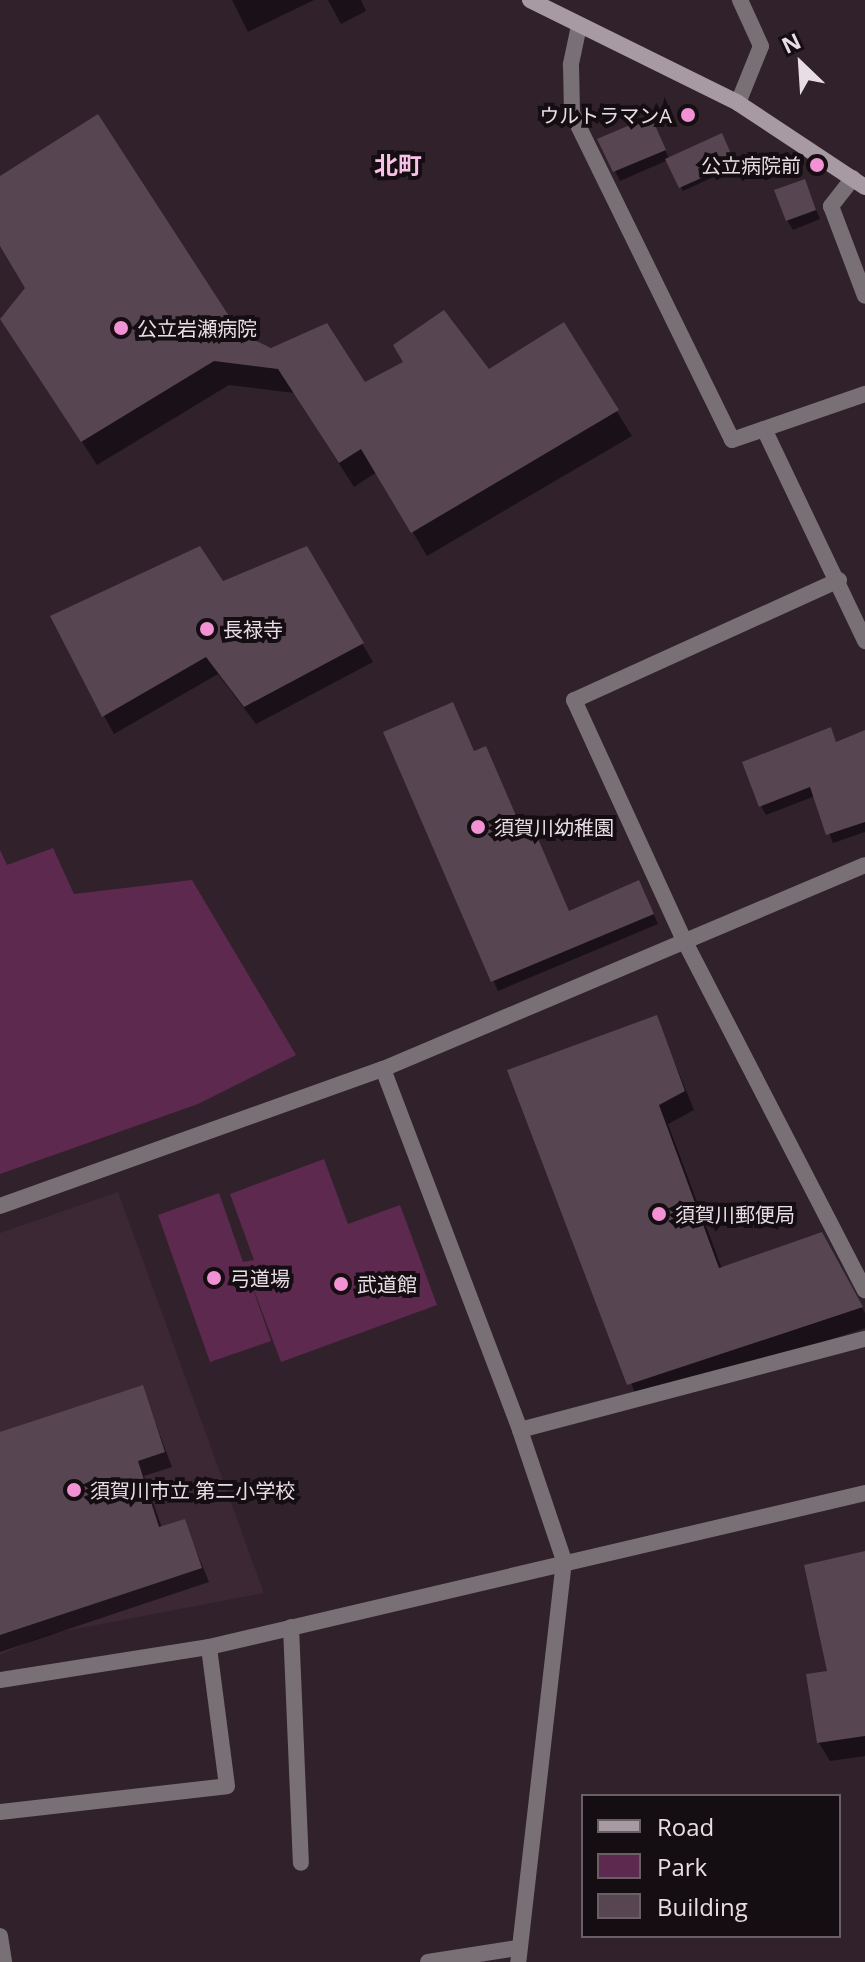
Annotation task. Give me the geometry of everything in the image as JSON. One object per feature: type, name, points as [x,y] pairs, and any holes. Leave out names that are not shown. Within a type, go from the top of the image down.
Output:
[{"type":"main road","points":[[530,0],[738,103],[859,182]]},
{"type":"street","points":[[738,103],[761,46],[740,0]]},
{"type":"street","points":[[579,26],[571,65],[572,113],[732,440],[865,394]]},
{"type":"street","points":[[859,182],[831,206],[865,296]]},
{"type":"street","points":[[764,429],[839,580],[865,641]]},
{"type":"street","points":[[839,580],[574,700],[685,942],[865,1290]]},
{"type":"street","points":[[0,1206],[383,1069],[865,865]]},
{"type":"street","points":[[383,1069],[520,1430],[564,1561],[517,1955],[428,1962]]},
{"type":"street","points":[[520,1430],[865,1339]]},
{"type":"street","points":[[0,1680],[209,1647],[564,1561],[865,1493]]},
{"type":"street","points":[[291,1627],[301,1863]]},
{"type":"street","points":[[0,1812],[227,1786],[209,1647]]},
{"type":"street","points":[[0,1936],[4,1962]]},
{"type":"shaded area","points":[[118,1192],[264,1593],[44,1635],[0,1655],[0,1233]]},
{"type":"green space","points":[[53,848],[74,894],[192,880],[296,1055],[198,1104],[0,1174],[0,850],[7,865]]},
{"type":"green space","points":[[324,1159],[348,1224],[400,1205],[437,1305],[281,1362],[246,1269],[271,1341],[210,1362],[158,1215],[219,1193],[243,1262],[254,1260],[230,1194]]},
{"type":"building","name":"公立岩瀬病院","points":[[98,114],[240,333],[271,348],[327,323],[365,382],[403,362],[393,345],[444,310],[489,369],[564,322],[619,410],[411,533],[361,449],[339,463],[278,369],[214,361],[81,442],[0,319],[25,288],[0,246],[0,176]]},
{"type":"building","points":[[651,116],[666,150],[613,172],[597,139]]},
{"type":"building","points":[[722,133],[735,163],[679,188],[665,159]]},
{"type":"building","points":[[805,179],[816,210],[786,221],[774,190]]},
{"type":"building","name":"長禄寺","points":[[200,546],[223,581],[307,546],[364,643],[244,707],[206,657],[102,717],[50,616]]},
{"type":"building","points":[[453,702],[474,751],[486,746],[520,825],[530,820],[569,911],[639,880],[654,914],[491,982],[383,732]]},
{"type":"building","points":[[831,727],[836,742],[865,730],[865,822],[826,835],[810,787],[759,807],[742,762]]},
{"type":"building","points":[[657,1015],[685,1091],[659,1105],[719,1268],[822,1232],[863,1307],[627,1385],[507,1070]]},
{"type":"building","name":"須賀川市立 第二小学校","points":[[143,1385],[165,1452],[138,1461],[159,1527],[185,1519],[202,1568],[0,1635],[0,1432]]},
{"type":"building","points":[[865,1551],[865,1736],[817,1743],[806,1674],[827,1671],[804,1565]]},
{"type":"place","name":"ウルトラマンA","points":[[688,115]]},
{"type":"place","name":"公立病院前","points":[[817,165]]},
{"type":"place","name":"公立岩瀬病院","points":[[121,328]]},
{"type":"place","name":"長禄寺","points":[[207,629]]},
{"type":"place","name":"須賀川幼稚園","points":[[478,827]]},
{"type":"place","name":"須賀川郵便局","points":[[659,1214]]},
{"type":"place","name":"弓道場","points":[[214,1278]]},
{"type":"place","name":"武道館","points":[[341,1284]]},
{"type":"place","name":"須賀川市立 第二小学校","points":[[74,1490]]},
{"type":"district","name":"北町","points":[[398,165]]}]
